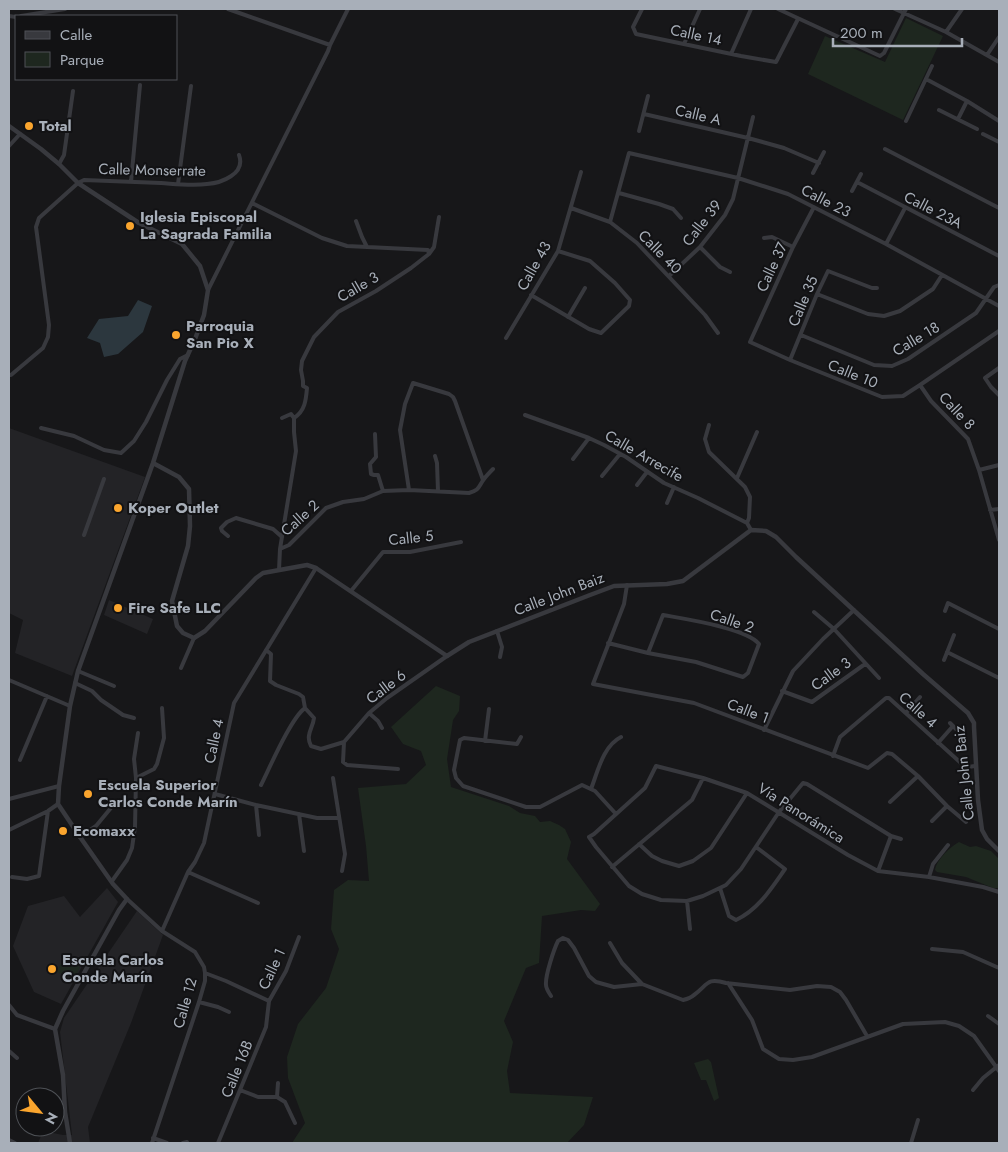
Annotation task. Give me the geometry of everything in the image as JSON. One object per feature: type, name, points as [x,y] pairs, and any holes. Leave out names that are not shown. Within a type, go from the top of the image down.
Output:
[{"type":"street","points":[[26,15],[65,9]]},
{"type":"street","points":[[228,9],[330,46]]},
{"type":"street","points":[[70,1143],[65,1112],[63,1075],[55,1029],[63,1011],[127,899],[112,882],[80,838],[58,804],[70,706],[75,683],[153,463],[188,355],[204,315],[208,290],[348,9]]},
{"type":"street","name":"Calle 14","points":[[642,9],[633,27],[636,34],[771,62],[776,62],[798,19]]},
{"type":"street","points":[[684,44],[700,9]]},
{"type":"street","points":[[731,54],[751,9]]},
{"type":"street","points":[[778,9],[880,56],[884,53],[905,11]]},
{"type":"street","points":[[895,9],[905,11],[999,62]]},
{"type":"street","points":[[946,32],[962,9]]},
{"type":"street","points":[[987,55],[999,37]]},
{"type":"street","points":[[906,121],[932,66]]},
{"type":"street","points":[[926,79],[999,120]]},
{"type":"street","points":[[131,182],[140,85]]},
{"type":"street","points":[[178,184],[191,86]]},
{"type":"street","points":[[59,164],[64,155],[73,91]]},
{"type":"street","points":[[639,131],[648,96]]},
{"type":"street","points":[[958,119],[967,101]]},
{"type":"street","points":[[939,110],[977,129]]},
{"type":"street","name":"Calle A","points":[[644,114],[784,148],[818,163]]},
{"type":"street","name":"Calle 39","points":[[669,276],[700,247],[725,215],[733,199],[753,116]]},
{"type":"street","points":[[9,126],[41,149],[78,182],[138,223],[182,244],[200,266],[208,290]]},
{"type":"street","points":[[9,146],[20,134]]},
{"type":"street","points":[[983,134],[999,140]]},
{"type":"street","points":[[885,149],[998,207],[999,202]]},
{"type":"street","points":[[813,173],[824,152]]},
{"type":"street","name":"Calle 23","points":[[619,194],[629,153],[738,178],[788,194],[886,244],[999,306]]},
{"type":"street","name":"Calle Monserrate","points":[[78,182],[84,180],[206,184],[228,178],[239,167],[241,160],[239,155]]},
{"type":"street","name":"Calle 43","points":[[506,338],[558,251],[581,172]]},
{"type":"street","points":[[852,191],[861,174]]},
{"type":"street","points":[[9,375],[43,348],[49,332],[36,227],[39,218],[78,182]]},
{"type":"street","name":"Calle 23A","points":[[857,182],[999,256]]},
{"type":"street","points":[[610,222],[619,194],[673,209],[681,218]]},
{"type":"street","points":[[252,203],[322,238],[347,246],[421,249],[428,250],[429,254],[434,247],[439,216]]},
{"type":"street","name":"Calle 37","points":[[752,337],[814,207]]},
{"type":"street","name":"Calle 40","points":[[571,208],[610,222],[637,243],[705,315],[718,333]]},
{"type":"street","points":[[886,244],[905,208]]},
{"type":"street","name":"Calle 3","points":[[356,221],[367,247]]},
{"type":"street","points":[[764,238],[772,237],[793,248]]},
{"type":"street","points":[[700,247],[720,267],[730,272]]},
{"type":"street","points":[[531,296],[589,329],[601,333],[629,306],[630,300],[590,260],[558,251]]},
{"type":"street","name":"Calle 3","points":[[294,418],[303,410],[306,399],[308,388],[303,386],[302,361],[314,337],[338,312],[376,291],[429,254]]},
{"type":"street","name":"Calle 35","points":[[790,360],[828,271],[872,288],[877,288]]},
{"type":"street","points":[[817,294],[868,314],[884,316],[900,312],[933,288],[942,275]]},
{"type":"street","name":"Calle 18","points":[[801,335],[874,365],[892,366],[908,360],[976,313],[994,287],[999,285]]},
{"type":"street","points":[[568,317],[585,288]]},
{"type":"street","name":"Calle 10","points":[[752,337],[750,342],[882,398],[903,396],[999,331]]},
{"type":"street","points":[[41,428],[74,436],[104,450],[121,453],[134,442],[180,359],[188,355]]},
{"type":"street","points":[[999,368],[985,378],[999,395]]},
{"type":"street","points":[[409,490],[400,430],[405,404],[413,383],[449,394],[453,397],[483,480]]},
{"type":"street","name":"Calle 8","points":[[920,385],[931,401],[968,439],[999,540]]},
{"type":"street","points":[[280,549],[296,451],[294,418],[291,414],[282,418]]},
{"type":"street","name":"Calle Arrecife","points":[[526,415],[604,444],[664,483],[747,523]]},
{"type":"street","points":[[708,425],[705,439],[709,452],[738,478],[745,486],[750,497],[747,523],[751,530]]},
{"type":"street","points":[[738,478],[757,432]]},
{"type":"street","points":[[375,434],[376,457],[370,464],[371,474],[378,475],[383,490]]},
{"type":"street","points":[[573,459],[589,438]]},
{"type":"street","points":[[602,476],[620,454]]},
{"type":"street","points":[[435,456],[438,491]]},
{"type":"street","points":[[153,463],[179,477],[189,489],[190,526],[188,546],[172,601],[177,626],[183,633],[194,638]]},
{"type":"street","points":[[979,470],[999,465]]},
{"type":"street","name":"Calle 2","points":[[279,570],[280,549],[289,545],[326,508],[343,502],[364,499],[383,490],[469,493],[479,488],[483,480],[493,469]]},
{"type":"street","points":[[637,485],[647,472]]},
{"type":"street","points":[[84,536],[104,479]]},
{"type":"street","points":[[667,502],[674,487]]},
{"type":"street","points":[[990,510],[999,509]]},
{"type":"street","points":[[228,536],[221,528],[227,522],[236,518],[273,529],[282,537]]},
{"type":"street","name":"Calle John Baiz","points":[[447,656],[469,642],[614,586],[667,584],[683,581],[751,530],[766,531],[776,537],[923,674],[968,713],[974,723],[975,766],[982,830],[999,851]]},
{"type":"street","name":"Calle 5","points":[[351,591],[382,552],[410,552],[461,542]]},
{"type":"street","points":[[181,668],[194,638],[205,631],[256,578],[263,573],[307,565],[316,568],[447,656]]},
{"type":"street","name":"Calle 4","points":[[162,931],[188,872],[204,843],[234,704],[316,568]]},
{"type":"street","name":"Calle 1","points":[[626,585],[624,604],[593,684],[694,703],[868,768],[888,754],[892,754],[966,822]]},
{"type":"street","points":[[945,611],[948,603],[999,629]]},
{"type":"street","points":[[764,730],[793,671],[854,610]]},
{"type":"street","points":[[814,612],[834,629],[879,678]]},
{"type":"street","name":"Calle 2","points":[[608,643],[648,653],[696,662],[743,677],[748,674],[759,644],[754,639],[724,628],[663,615],[648,653]]},
{"type":"street","points":[[497,631],[502,647],[500,657]]},
{"type":"street","points":[[944,660],[954,635]]},
{"type":"street","points":[[266,650],[271,654],[270,681],[299,694],[302,697],[305,708],[314,718],[314,723],[310,727],[308,734],[311,746],[321,749],[344,742],[343,762],[347,765],[398,769]]},
{"type":"street","points":[[947,652],[999,678]]},
{"type":"street","name":"Calle 6","points":[[344,742],[369,714],[387,698],[447,656]]},
{"type":"street","name":"Calle 3","points":[[782,691],[812,702],[865,664]]},
{"type":"street","points":[[78,671],[114,686]]},
{"type":"street","points":[[9,680],[70,706]]},
{"type":"street","points":[[75,683],[92,691],[101,700],[123,715],[134,718]]},
{"type":"street","points":[[20,760],[47,696]]},
{"type":"street","points":[[906,713],[920,697]]},
{"type":"street","name":"Calle 4","points":[[833,756],[840,737],[886,698],[889,698],[962,764],[968,767],[975,766]]},
{"type":"street","points":[[136,778],[154,769],[157,764],[164,738],[162,708]]},
{"type":"street","points":[[261,784],[290,729],[301,711],[305,708]]},
{"type":"street","points":[[485,741],[489,709]]},
{"type":"street","points":[[369,714],[378,721],[382,728]]},
{"type":"street","points":[[938,742],[953,726]]},
{"type":"street","points":[[112,882],[127,860],[132,848],[135,828],[136,778],[134,759],[138,733]]},
{"type":"street","points":[[521,737],[517,744],[464,738],[460,740],[454,770],[456,778],[463,786],[526,806],[540,806],[582,785],[591,789],[616,814],[589,837],[629,886],[642,894],[661,900],[687,901],[726,885],[741,869],[779,812],[803,784],[807,784],[892,836],[901,839]]},
{"type":"street","points":[[591,789],[606,751],[615,740],[621,737]]},
{"type":"street","name":"Vía Panorámica","points":[[616,814],[645,788],[656,766],[704,778],[747,793],[848,855],[878,871],[998,891]]},
{"type":"street","points":[[890,802],[918,776]]},
{"type":"street","points":[[333,778],[345,852],[342,871]]},
{"type":"street","points":[[612,867],[692,800],[704,778]]},
{"type":"street","points":[[9,799],[59,786]]},
{"type":"street","points":[[639,844],[652,856],[662,861],[678,866],[693,861],[710,848],[747,793]]},
{"type":"street","points":[[215,794],[317,818],[339,818]]},
{"type":"street","points":[[80,838],[96,826],[115,803]]},
{"type":"street","points":[[9,830],[58,804]]},
{"type":"street","points":[[256,805],[259,835]]},
{"type":"street","points":[[932,821],[947,806]]},
{"type":"street","points":[[12,877],[27,879],[39,876],[48,811]]},
{"type":"street","points":[[299,814],[304,851]]},
{"type":"street","points":[[878,871],[892,836]]},
{"type":"street","points":[[929,878],[933,864],[948,845]]},
{"type":"street","points":[[720,888],[729,916],[736,920],[751,911],[766,896],[785,869],[756,847]]},
{"type":"street","points":[[188,872],[258,903]]},
{"type":"street","name":"Calle 12","points":[[127,899],[162,931],[195,952],[206,973],[199,1002],[152,1143]]},
{"type":"street","points":[[687,901],[690,929]]},
{"type":"street","name":"Calle 1","points":[[206,973],[269,1001],[286,971],[299,937]]},
{"type":"street","points":[[551,996],[546,986],[548,973],[558,941],[563,938],[568,940],[574,948],[589,976],[596,982],[614,987],[642,984]]},
{"type":"street","points":[[610,943],[622,962],[642,984],[683,1000],[693,996],[709,982],[717,981],[790,990],[818,986],[831,987],[840,992],[846,1000],[867,1036]]},
{"type":"street","points":[[932,949],[963,952],[999,968]]},
{"type":"street","points":[[728,983],[752,1020],[763,1049],[779,1059],[794,1060],[812,1057],[903,1024],[945,1022],[959,1026],[974,1036],[998,1068],[983,1078],[973,1090]]},
{"type":"street","name":"Calle 16B","points":[[219,1143],[266,1027],[269,1001]]},
{"type":"street","points":[[199,1002],[229,1012]]},
{"type":"street","points":[[9,1005],[17,1015],[55,1029]]},
{"type":"street","points":[[988,1016],[999,1024]]},
{"type":"street","points":[[9,1051],[17,1058]]},
{"type":"street","points":[[277,1097],[278,1083]]},
{"type":"street","points":[[240,1090],[258,1097],[277,1097],[286,1102],[295,1123]]},
{"type":"street","points":[[911,1143],[918,1120]]},
{"type":"street","points":[[153,1138],[167,1143]]},
{"type":"street","points":[[9,1140],[15,1143]]},
{"type":"shaded area","points":[[138,300],[152,306],[143,332],[118,354],[104,357],[100,343],[87,338],[99,319],[128,316]]},
{"type":"shaded area","points":[[9,428],[145,477],[72,676],[15,653],[23,620],[9,613]]},
{"type":"shaded area","name":"Fire Safe LLC","points":[[109,600],[153,619],[147,634],[104,615]]},
{"type":"shaded area","name":"Escuela Carlos Conde Marín","points":[[107,888],[118,902],[61,1004],[34,992],[13,946],[28,906],[64,896],[80,917]]},
{"type":"shaded area","points":[[137,911],[163,935],[131,1023],[88,1127],[90,1143],[38,1143],[40,1137],[65,1137],[65,1135],[72,1135],[60,1032],[64,1018]]},
{"type":"green space","points":[[906,18],[943,36],[903,120],[808,74],[825,36],[885,62]]},
{"type":"green space","points":[[436,686],[460,696],[459,711],[453,720],[447,759],[451,787],[509,806],[520,813],[535,816],[540,822],[550,821],[565,829],[571,842],[567,859],[600,904],[595,911],[581,910],[542,916],[539,963],[526,968],[504,1021],[513,1042],[507,1071],[510,1093],[593,1097],[584,1125],[567,1143],[292,1143],[305,1123],[288,1078],[287,1057],[298,1024],[326,988],[339,949],[331,929],[334,890],[348,880],[369,881],[358,788],[406,784],[426,765],[421,751],[403,744],[391,727]]},
{"type":"green space","points":[[959,842],[970,847],[976,846],[991,851],[999,859],[999,888],[993,888],[966,877],[937,872],[935,870],[944,854]]},
{"type":"green space","points":[[63,959],[80,967],[74,979],[57,972]]},
{"type":"green space","points":[[708,1059],[711,1062],[719,1098],[714,1101],[706,1080],[701,1080],[694,1063]]},
{"type":"place","name":"Total","points":[[29,126]]},
{"type":"place","name":"Iglesia Episcopal La Sagrada Familia","points":[[130,226]]},
{"type":"place","name":"Parroquia San Pio X","points":[[176,335]]},
{"type":"place","name":"Koper Outlet","points":[[118,508]]},
{"type":"place","name":"Fire Safe LLC","points":[[118,608]]},
{"type":"place","name":"Escuela Superior Carlos Conde Marín","points":[[88,794]]},
{"type":"place","name":"Ecomaxx","points":[[63,831]]},
{"type":"place","name":"Escuela Carlos Conde Marín","points":[[52,969]]}]
